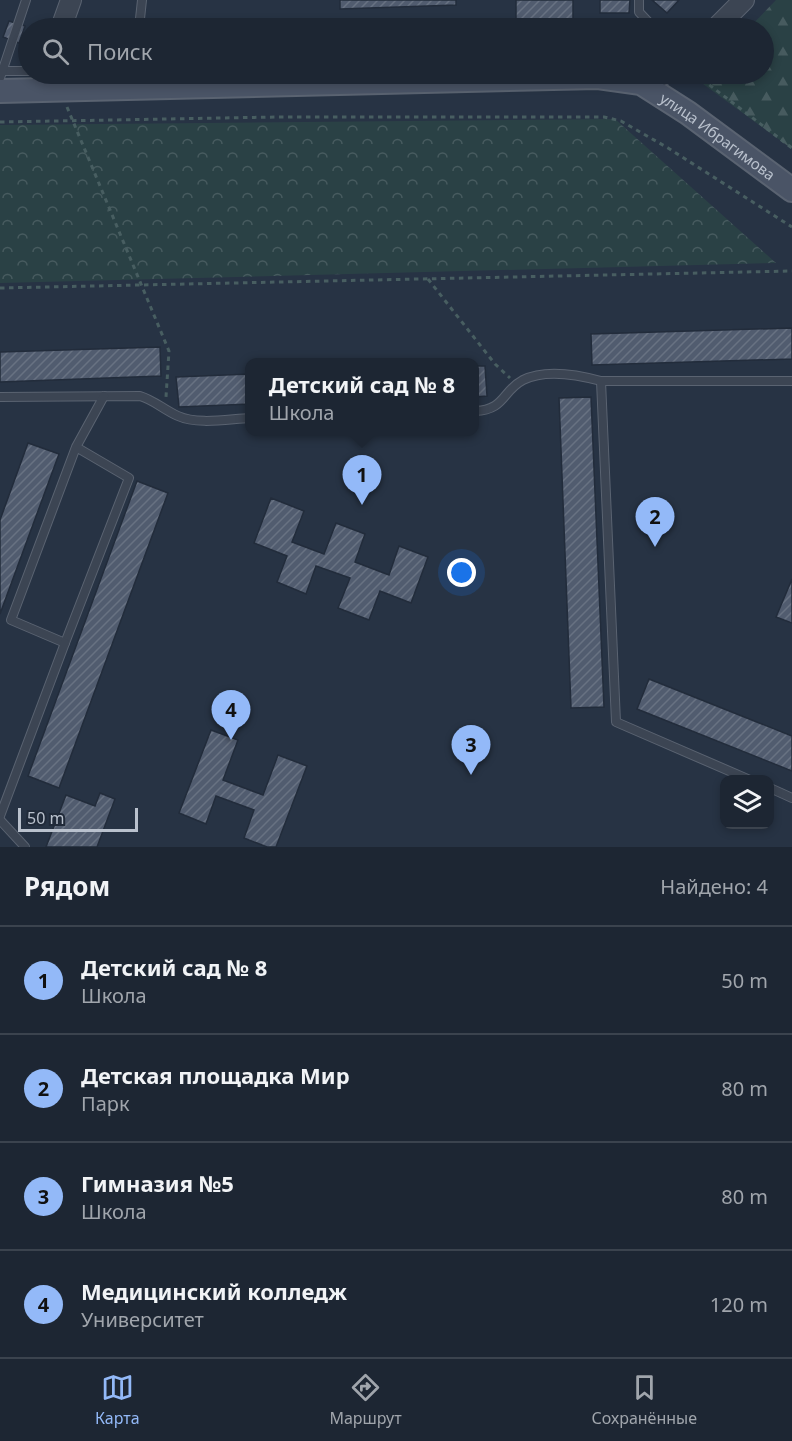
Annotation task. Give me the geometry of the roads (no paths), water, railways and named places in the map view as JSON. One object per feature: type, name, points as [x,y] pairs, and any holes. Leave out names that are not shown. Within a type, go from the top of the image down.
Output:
[{"type":"main road","points":[[1,78],[18,78]]},
{"type":"main road","name":"улица Ибрагимова","points":[[643,84],[688,113],[792,190]]},
{"type":"street","points":[[65,18],[71,0]]},
{"type":"street","points":[[726,18],[744,0]]},
{"type":"lane","points":[[20,18],[26,0]]},
{"type":"lane","points":[[140,18],[142,0]]},
{"type":"lane","points":[[639,0],[639,12],[645,18]]},
{"type":"lane","points":[[1,78],[18,25]]},
{"type":"lane","points":[[479,411],[489,411],[522,380],[541,375],[583,376],[601,381],[792,381]]},
{"type":"lane","points":[[601,381],[616,722],[738,775]]},
{"type":"lane","points":[[65,643],[11,620],[76,447],[104,396]]},
{"type":"lane","points":[[0,397],[140,396],[188,420],[245,418]]},
{"type":"lane","points":[[25,847],[0,818],[129,478],[76,447]]},
{"type":"lane","points":[[774,790],[792,798]]},
{"type":"place","name":"Детский сад № 8","points":[[362,505]]},
{"type":"place","name":"Детская площадка Мир","points":[[655,547]]},
{"type":"place","name":"Медицинский колледж","points":[[231,740]]},
{"type":"place","name":"Гимназия №5","points":[[471,775]]}]
